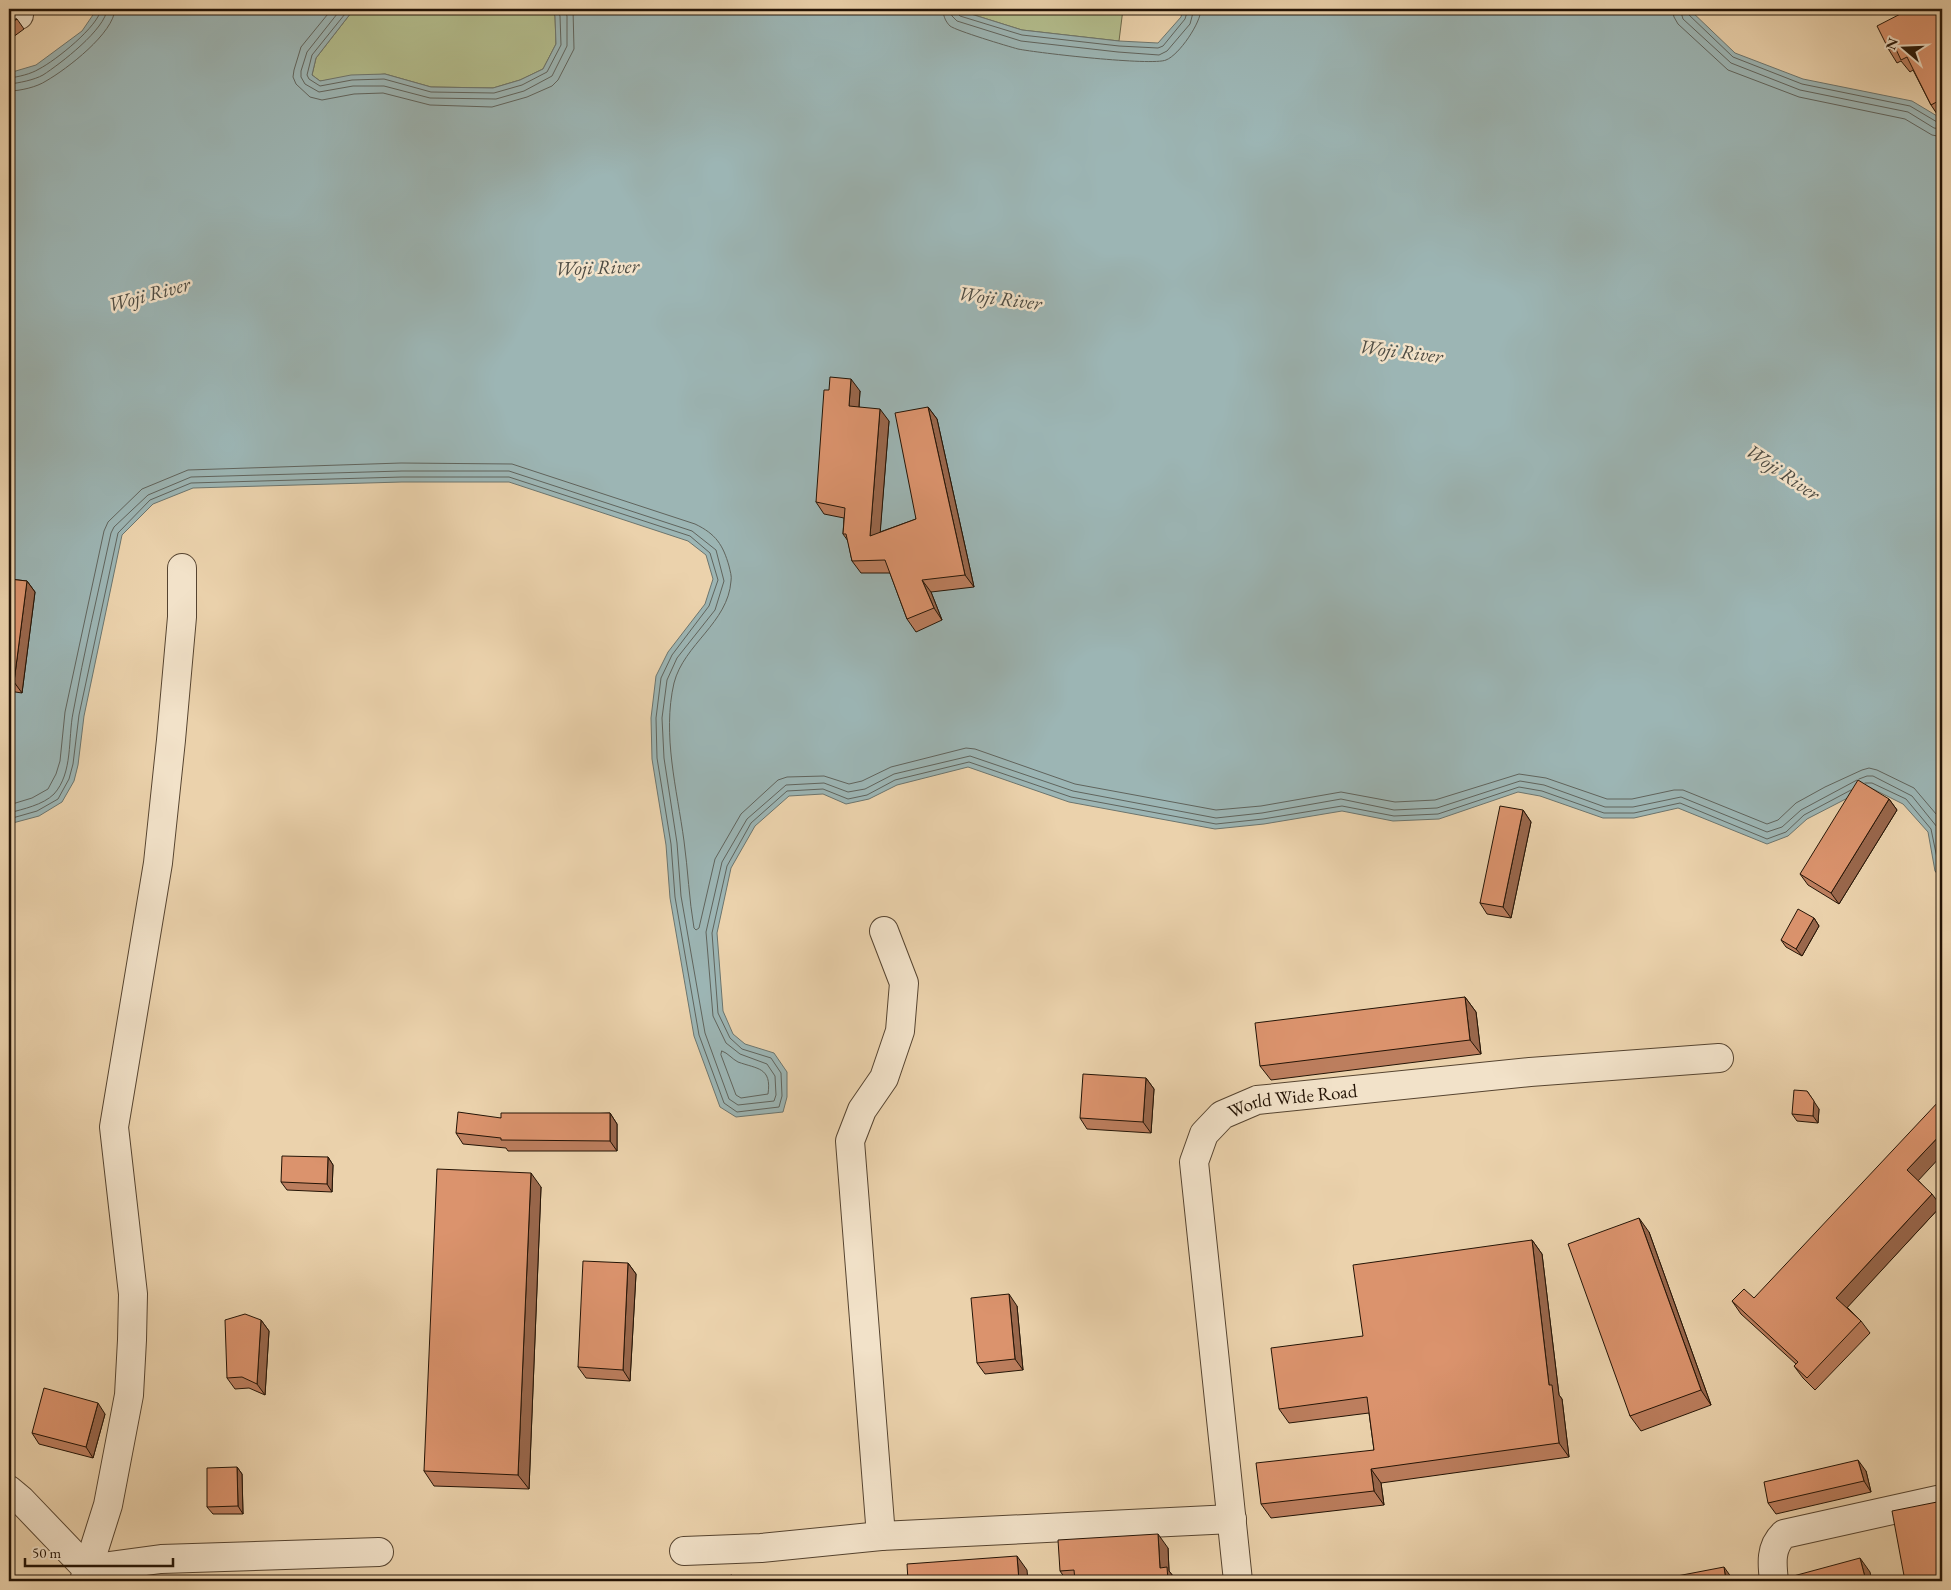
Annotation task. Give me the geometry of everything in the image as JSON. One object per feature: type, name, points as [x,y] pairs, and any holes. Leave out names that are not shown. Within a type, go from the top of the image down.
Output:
[{"type":"street","points":[[86,1575],[108,1505],[128,1395],[132,1340],[132,1286],[114,1127],[158,863],[182,617],[182,568]]},
{"type":"street","points":[[881,1536],[850,1140],[862,1110],[884,1078],[900,1030],[904,983],[884,931]]},
{"type":"street","name":"World Wide Road","points":[[1238,1581],[1194,1162],[1204,1134],[1222,1114],[1257,1100],[1530,1072],[1719,1058]]},
{"type":"street","points":[[9,1490],[21,1500],[86,1575]]},
{"type":"street","points":[[1774,1581],[1773,1552],[1776,1541],[1784,1534],[1942,1499]]},
{"type":"street","points":[[684,1551],[761,1548],[881,1536],[1232,1519]]},
{"type":"street","points":[[86,1575],[161,1559],[379,1552]]},
{"type":"green space","points":[[354,9],[551,9],[555,16],[556,44],[543,69],[520,80],[493,88],[431,87],[385,74],[320,81],[312,75],[316,58]]},
{"type":"green space","points":[[955,9],[1123,9],[1119,41],[1022,30]]},
{"type":"water","name":"Woji River","points":[[97,9],[354,9],[316,58],[312,75],[320,81],[351,75],[385,74],[431,87],[493,88],[520,80],[543,69],[556,44],[555,16],[551,9],[955,9],[1022,30],[1119,41],[1158,43],[1181,17],[1183,9],[1689,9],[1735,53],[1803,79],[1912,101],[1942,119],[1942,880],[1935,871],[1928,832],[1903,804],[1869,787],[1807,819],[1788,836],[1767,844],[1678,808],[1634,818],[1603,818],[1540,796],[1518,792],[1439,819],[1393,821],[1342,811],[1264,824],[1215,829],[1069,802],[968,767],[897,785],[869,799],[846,804],[823,794],[789,796],[755,826],[731,868],[717,933],[723,1011],[733,1034],[745,1044],[774,1053],[787,1072],[787,1097],[783,1112],[736,1117],[720,1107],[694,1036],[670,898],[666,845],[652,759],[651,718],[656,676],[668,652],[705,604],[713,579],[706,555],[688,541],[509,482],[402,482],[193,488],[153,504],[122,535],[84,716],[78,765],[74,781],[62,802],[39,816],[9,824],[9,73],[36,65],[82,31]]},
{"type":"building","points":[[1910,9],[1942,9],[1942,99],[1931,105],[1907,57],[1901,60],[1895,47],[1889,50],[1877,26]]},
{"type":"building","points":[[17,19],[9,25],[9,20]]},
{"type":"building","points":[[830,377],[851,379],[849,406],[880,409],[870,536],[916,519],[895,413],[928,407],[965,575],[922,580],[934,608],[907,619],[885,560],[852,561],[846,534],[843,534],[845,508],[816,502],[824,390],[829,390]]},
{"type":"building","points":[[9,579],[27,581],[14,682],[9,681]]},
{"type":"building","points":[[1858,780],[1889,799],[1831,893],[1800,874]]},
{"type":"building","points":[[1500,806],[1523,810],[1503,907],[1480,903]]},
{"type":"building","points":[[1798,909],[1814,918],[1796,949],[1781,940]]},
{"type":"building","points":[[1465,997],[1470,1040],[1260,1066],[1255,1023]]},
{"type":"building","points":[[1083,1074],[1146,1078],[1143,1122],[1080,1118]]},
{"type":"building","points":[[1794,1090],[1807,1091],[1814,1101],[1813,1116],[1792,1114]]},
{"type":"building","points":[[1940,1100],[1942,1102],[1942,1133],[1907,1170],[1932,1194],[1836,1298],[1861,1321],[1807,1378],[1794,1366],[1798,1362],[1732,1301],[1744,1289],[1754,1298]]},
{"type":"building","points":[[458,1112],[501,1118],[501,1113],[610,1113],[610,1141],[501,1140],[501,1138],[456,1133]]},
{"type":"building","points":[[282,1156],[328,1157],[327,1184],[281,1182]]},
{"type":"building","points":[[437,1169],[531,1173],[518,1475],[424,1471]]},
{"type":"building","points":[[1639,1218],[1701,1390],[1630,1416],[1568,1244]]},
{"type":"building","points":[[1532,1240],[1549,1385],[1552,1385],[1559,1443],[1371,1469],[1374,1491],[1261,1504],[1256,1463],[1374,1450],[1367,1397],[1279,1409],[1271,1348],[1363,1336],[1353,1265]]},
{"type":"building","points":[[583,1261],[628,1263],[623,1370],[578,1367]]},
{"type":"building","points":[[1009,1294],[1015,1359],[977,1363],[971,1298]]},
{"type":"building","points":[[245,1314],[261,1320],[257,1384],[242,1377],[227,1378],[225,1320]]},
{"type":"building","points":[[44,1388],[98,1403],[86,1447],[32,1433]]},
{"type":"building","points":[[1858,1460],[1864,1481],[1768,1503],[1764,1482]]},
{"type":"building","points":[[237,1467],[238,1506],[207,1507],[207,1468]]},
{"type":"building","points":[[1937,1502],[1942,1524],[1942,1581],[1905,1581],[1892,1511]]},
{"type":"building","points":[[1158,1534],[1160,1568],[1167,1567],[1168,1581],[1075,1581],[1074,1570],[1060,1571],[1058,1540]]},
{"type":"building","points":[[1017,1556],[1019,1581],[908,1581],[907,1564]]},
{"type":"building","points":[[1860,1558],[1866,1581],[1775,1581]]},
{"type":"building","points":[[1724,1567],[1726,1581],[1678,1581],[1677,1576]]},
{"type":"building","points":[[732,1575],[731,1581],[712,1580]]}]
